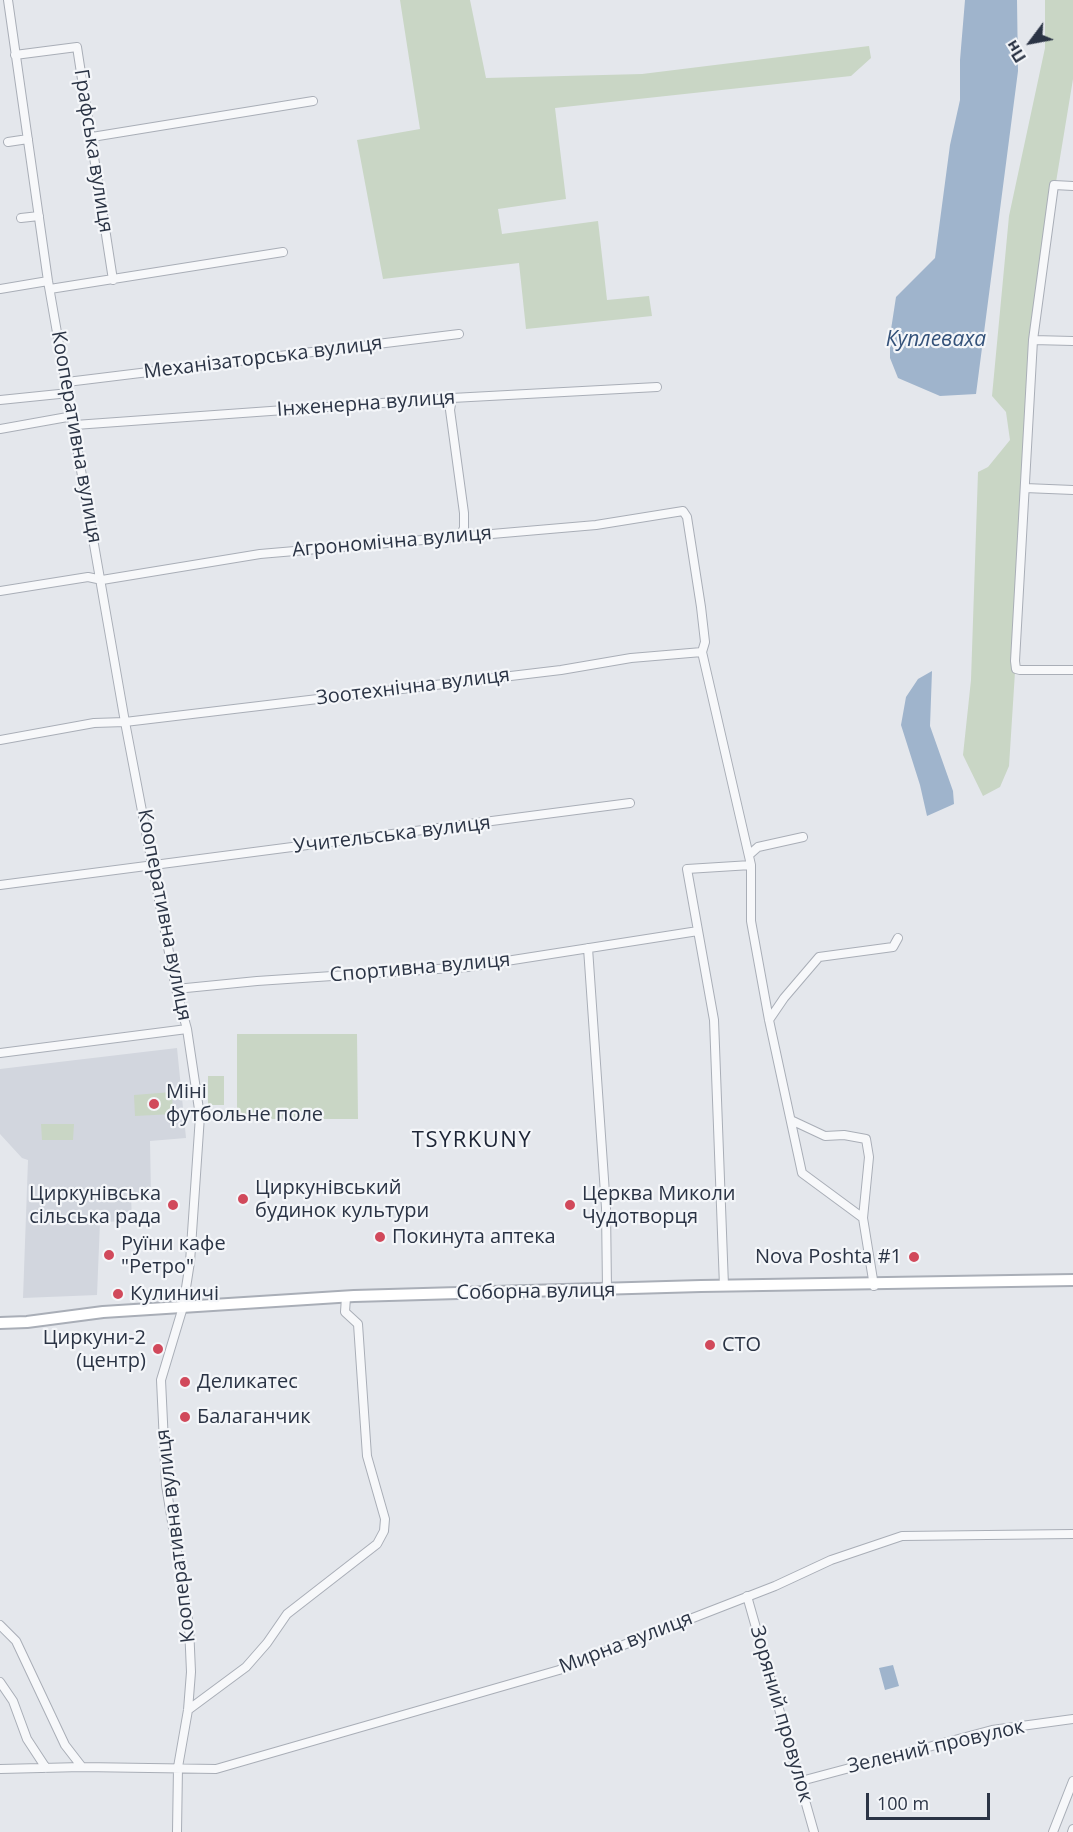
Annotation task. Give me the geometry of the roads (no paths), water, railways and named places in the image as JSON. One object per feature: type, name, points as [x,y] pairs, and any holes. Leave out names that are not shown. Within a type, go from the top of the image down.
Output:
[{"type":"street","name":"Кооперативна вулиця","points":[[8,0],[48,281],[75,425],[125,722],[176,989],[187,1029],[200,1116],[189,1262],[183,1307],[161,1380],[161,1429],[166,1485],[189,1626],[188,1710],[178,1767],[177,1832]]},
{"type":"street","name":"Графська вулиця","points":[[15,55],[77,48],[114,280]]},
{"type":"street","points":[[92,137],[313,101]]},
{"type":"street","points":[[8,142],[28,139]]},
{"type":"street","points":[[1073,186],[1054,185],[1033,340],[1015,661],[1016,669],[1073,670]]},
{"type":"street","points":[[21,219],[39,216]]},
{"type":"street","points":[[50,290],[283,252]]},
{"type":"street","points":[[0,289],[48,281]]},
{"type":"street","name":"Механізаторська вулиця","points":[[67,382],[459,334]]},
{"type":"street","points":[[1033,340],[1073,341]]},
{"type":"street","name":"Інженерна вулиця","points":[[75,425],[452,398],[657,387]]},
{"type":"street","points":[[0,400],[69,393]]},
{"type":"street","points":[[452,398],[450,410],[464,513],[464,528],[460,536]]},
{"type":"street","points":[[0,429],[73,416]]},
{"type":"street","points":[[1024,488],[1073,490]]},
{"type":"street","name":"Агрономічна вулиця","points":[[0,591],[88,577],[102,580],[260,554],[596,525],[682,511],[687,517],[701,608],[705,642],[702,652]]},
{"type":"street","points":[[702,652],[751,864],[751,921],[769,1020],[793,1121],[802,1173],[863,1218]]},
{"type":"street","name":"Зоотехнічна вулиця","points":[[0,740],[94,723],[125,722],[550,671],[630,658],[702,652]]},
{"type":"street","name":"Учительська вулиця","points":[[0,885],[630,803]]},
{"type":"street","points":[[749,855],[758,847],[803,837]]},
{"type":"street","points":[[724,1286],[714,1020],[687,869],[751,864]]},
{"type":"street","name":"Спортивна вулиця","points":[[176,989],[257,981],[468,967],[698,931]]},
{"type":"street","points":[[769,1020],[784,998],[819,957],[893,947],[898,938]]},
{"type":"street","points":[[588,948],[606,1208],[607,1290]]},
{"type":"street","points":[[0,1053],[187,1029]]},
{"type":"street","points":[[793,1121],[825,1136],[844,1134],[866,1139],[869,1156],[863,1218],[874,1286]]},
{"type":"street","name":"Соборна вулиця","points":[[0,1323],[183,1307],[346,1297],[724,1286],[874,1286],[1073,1280]]},
{"type":"street","points":[[188,1710],[246,1666],[267,1643],[287,1614],[377,1544],[384,1532],[385,1519],[367,1456],[358,1324],[345,1312],[346,1297]]},
{"type":"street","name":"Мирна вулиця","points":[[0,1769],[178,1767],[216,1769],[559,1670],[747,1596],[831,1560],[902,1536],[1073,1534]]},
{"type":"street","name":"Зоряний провулок","points":[[747,1596],[814,1832]]},
{"type":"street","points":[[0,1625],[16,1641],[65,1745],[82,1767]]},
{"type":"street","points":[[0,1682],[13,1701],[27,1739],[46,1768]]},
{"type":"street","name":"Зелений провулок","points":[[801,1781],[992,1730],[1073,1719]]},
{"type":"street","points":[[1053,1832],[1073,1780]]},
{"type":"water","name":"Куплеваха","points":[[965,0],[1017,0],[1018,71],[976,394],[940,396],[898,378],[890,358],[890,336],[896,297],[935,258],[950,145],[960,100],[960,60]]},
{"type":"water","points":[[932,671],[930,726],[953,791],[954,804],[927,816],[901,725],[906,697],[918,679]]},
{"type":"water","points":[[893,1665],[899,1686],[885,1690],[879,1668]]},
{"type":"place","name":"Міні футбольне поле","points":[[154,1104]]},
{"type":"place","name":"Циркунівський будинок культури","points":[[243,1199]]},
{"type":"place","name":"Циркунівська сільська рада","points":[[173,1205]]},
{"type":"place","name":"Церква Миколи Чудотворця","points":[[570,1205]]},
{"type":"place","name":"Покинута аптека","points":[[380,1237]]},
{"type":"place","name":"Руїни кафе \"Ретро\"","points":[[109,1255]]},
{"type":"place","name":"Nova Poshta #1","points":[[914,1257]]},
{"type":"place","name":"Кулиничі","points":[[118,1294]]},
{"type":"place","name":"СТО","points":[[710,1345]]},
{"type":"place","name":"Циркуни-2 (центр)","points":[[158,1349]]},
{"type":"place","name":"Деликатес","points":[[185,1382]]},
{"type":"place","name":"Балаганчик","points":[[185,1417]]},
{"type":"district","name":"TSYRKUNY","points":[[472,1141]]}]
